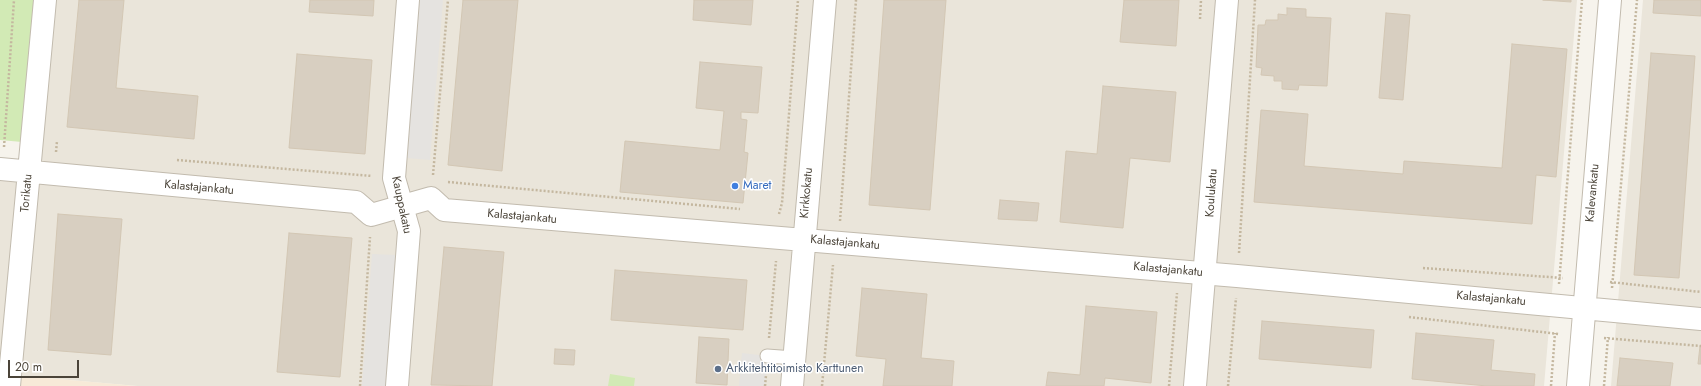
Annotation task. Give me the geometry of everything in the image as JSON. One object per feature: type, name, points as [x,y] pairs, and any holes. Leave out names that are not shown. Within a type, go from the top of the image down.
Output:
[{"type":"street","name":"Torikatu","points":[[9,386],[45,0]]},
{"type":"street","name":"Kauppakatu","points":[[397,386],[409,231],[394,178],[408,0]]},
{"type":"street","name":"Kirkkokatu","points":[[792,386],[825,0]]},
{"type":"street","name":"Koulukatu","points":[[1195,386],[1227,0]]},
{"type":"street","name":"Kalevankatu","points":[[1578,386],[1583,308],[1610,0]]},
{"type":"street","name":"Kalastajankatu","points":[[0,170],[356,202],[371,215],[402,206],[432,189],[444,210],[1205,273],[1701,319]]},
{"type":"lane","points":[[767,356],[794,358]]},
{"type":"path","points":[[5,146],[14,0]]},
{"type":"path","points":[[448,0],[432,189],[503,188]]},
{"type":"path","points":[[765,386],[779,213],[782,203],[798,0]]},
{"type":"path","points":[[822,386],[836,242],[840,219],[856,0]]},
{"type":"path","points":[[1228,386],[1238,276],[1256,0]]},
{"type":"path","points":[[1550,386],[1582,0]]},
{"type":"path","points":[[1604,386],[1637,0]]},
{"type":"path","points":[[0,146],[64,151]]},
{"type":"path","points":[[176,160],[374,176]]},
{"type":"path","points":[[360,386],[370,235]]},
{"type":"path","points":[[1169,386],[1177,295]]},
{"type":"shaded area","points":[[50,0],[1577,0],[1544,386],[137,386],[13,375],[0,386],[0,175],[33,177]]},
{"type":"shaded area","points":[[418,0],[443,0],[430,160],[406,158]]},
{"type":"shaded area","points":[[1643,0],[1701,0],[1701,386],[1611,386]]},
{"type":"shaded area","points":[[372,254],[396,255],[387,386],[362,386]]},
{"type":"shaded area","points":[[742,353],[767,356],[765,386],[739,386]]},
{"type":"shaded area","points":[[12,375],[137,386],[11,386]]},
{"type":"green space","points":[[0,0],[37,0],[22,142],[0,140]]},
{"type":"green space","points":[[610,374],[635,378],[634,386],[608,386]]},
{"type":"building","points":[[79,0],[124,0],[116,88],[198,96],[194,139],[67,127]]},
{"type":"building","points":[[310,0],[374,0],[373,16],[309,12]]},
{"type":"building","points":[[463,0],[518,0],[502,171],[448,165]]},
{"type":"building","points":[[694,0],[753,0],[751,25],[693,20]]},
{"type":"building","points":[[884,0],[946,0],[930,210],[869,205]]},
{"type":"building","points":[[1124,0],[1179,0],[1176,46],[1120,42]]},
{"type":"building","points":[[1543,0],[1571,0],[1571,2]]},
{"type":"building","points":[[1654,0],[1701,0],[1701,16],[1653,13]]},
{"type":"building","points":[[1287,8],[1306,9],[1306,17],[1331,18],[1327,86],[1299,85],[1298,90],[1282,89],[1282,81],[1274,81],[1274,76],[1261,75],[1262,68],[1256,67],[1258,25],[1265,25],[1266,20],[1278,20],[1278,14],[1287,15]]},
{"type":"building","points":[[1386,13],[1410,15],[1403,100],[1379,98]]},
{"type":"building","points":[[1512,44],[1567,49],[1556,177],[1536,175],[1532,224],[1254,202],[1261,110],[1308,114],[1304,166],[1403,174],[1404,161],[1502,168]]},
{"type":"building","points":[[1651,53],[1695,56],[1679,278],[1634,275]]},
{"type":"building","points":[[297,54],[372,60],[365,154],[289,148]]},
{"type":"building","points":[[700,62],[762,67],[758,113],[741,112],[741,119],[747,120],[744,152],[748,153],[743,203],[620,192],[625,141],[720,150],[724,111],[696,108]]},
{"type":"building","points":[[1103,86],[1176,92],[1170,162],[1130,158],[1123,228],[1060,222],[1066,151],[1097,154]]},
{"type":"building","points":[[1000,200],[1039,203],[1037,221],[998,219]]},
{"type":"building","points":[[58,214],[122,219],[111,355],[48,350]]},
{"type":"building","points":[[289,233],[352,238],[340,377],[277,372]]},
{"type":"building","points":[[444,247],[504,252],[492,386],[431,385]]},
{"type":"building","points":[[615,270],[747,280],[743,330],[611,320]]},
{"type":"building","points":[[862,288],[927,294],[921,358],[954,361],[952,386],[883,386],[886,359],[856,356]]},
{"type":"building","points":[[1086,306],[1157,312],[1151,383],[1105,378],[1104,386],[1046,386],[1048,372],[1080,375]]},
{"type":"building","points":[[1262,321],[1374,330],[1371,368],[1259,359]]},
{"type":"building","points":[[1416,333],[1494,340],[1491,370],[1535,374],[1534,386],[1487,386],[1412,379]]},
{"type":"building","points":[[699,337],[729,339],[727,385],[696,383]]},
{"type":"building","points":[[1700,346],[1701,364],[1698,364]]},
{"type":"building","points":[[555,349],[575,350],[574,365],[554,364]]},
{"type":"building","points":[[1620,358],[1673,363],[1670,386],[1617,386]]},
{"type":"place","name":"Maret","points":[[735,186]]},
{"type":"place","name":"Arkkitehtitoimisto Karttunen","points":[[718,369]]}]
